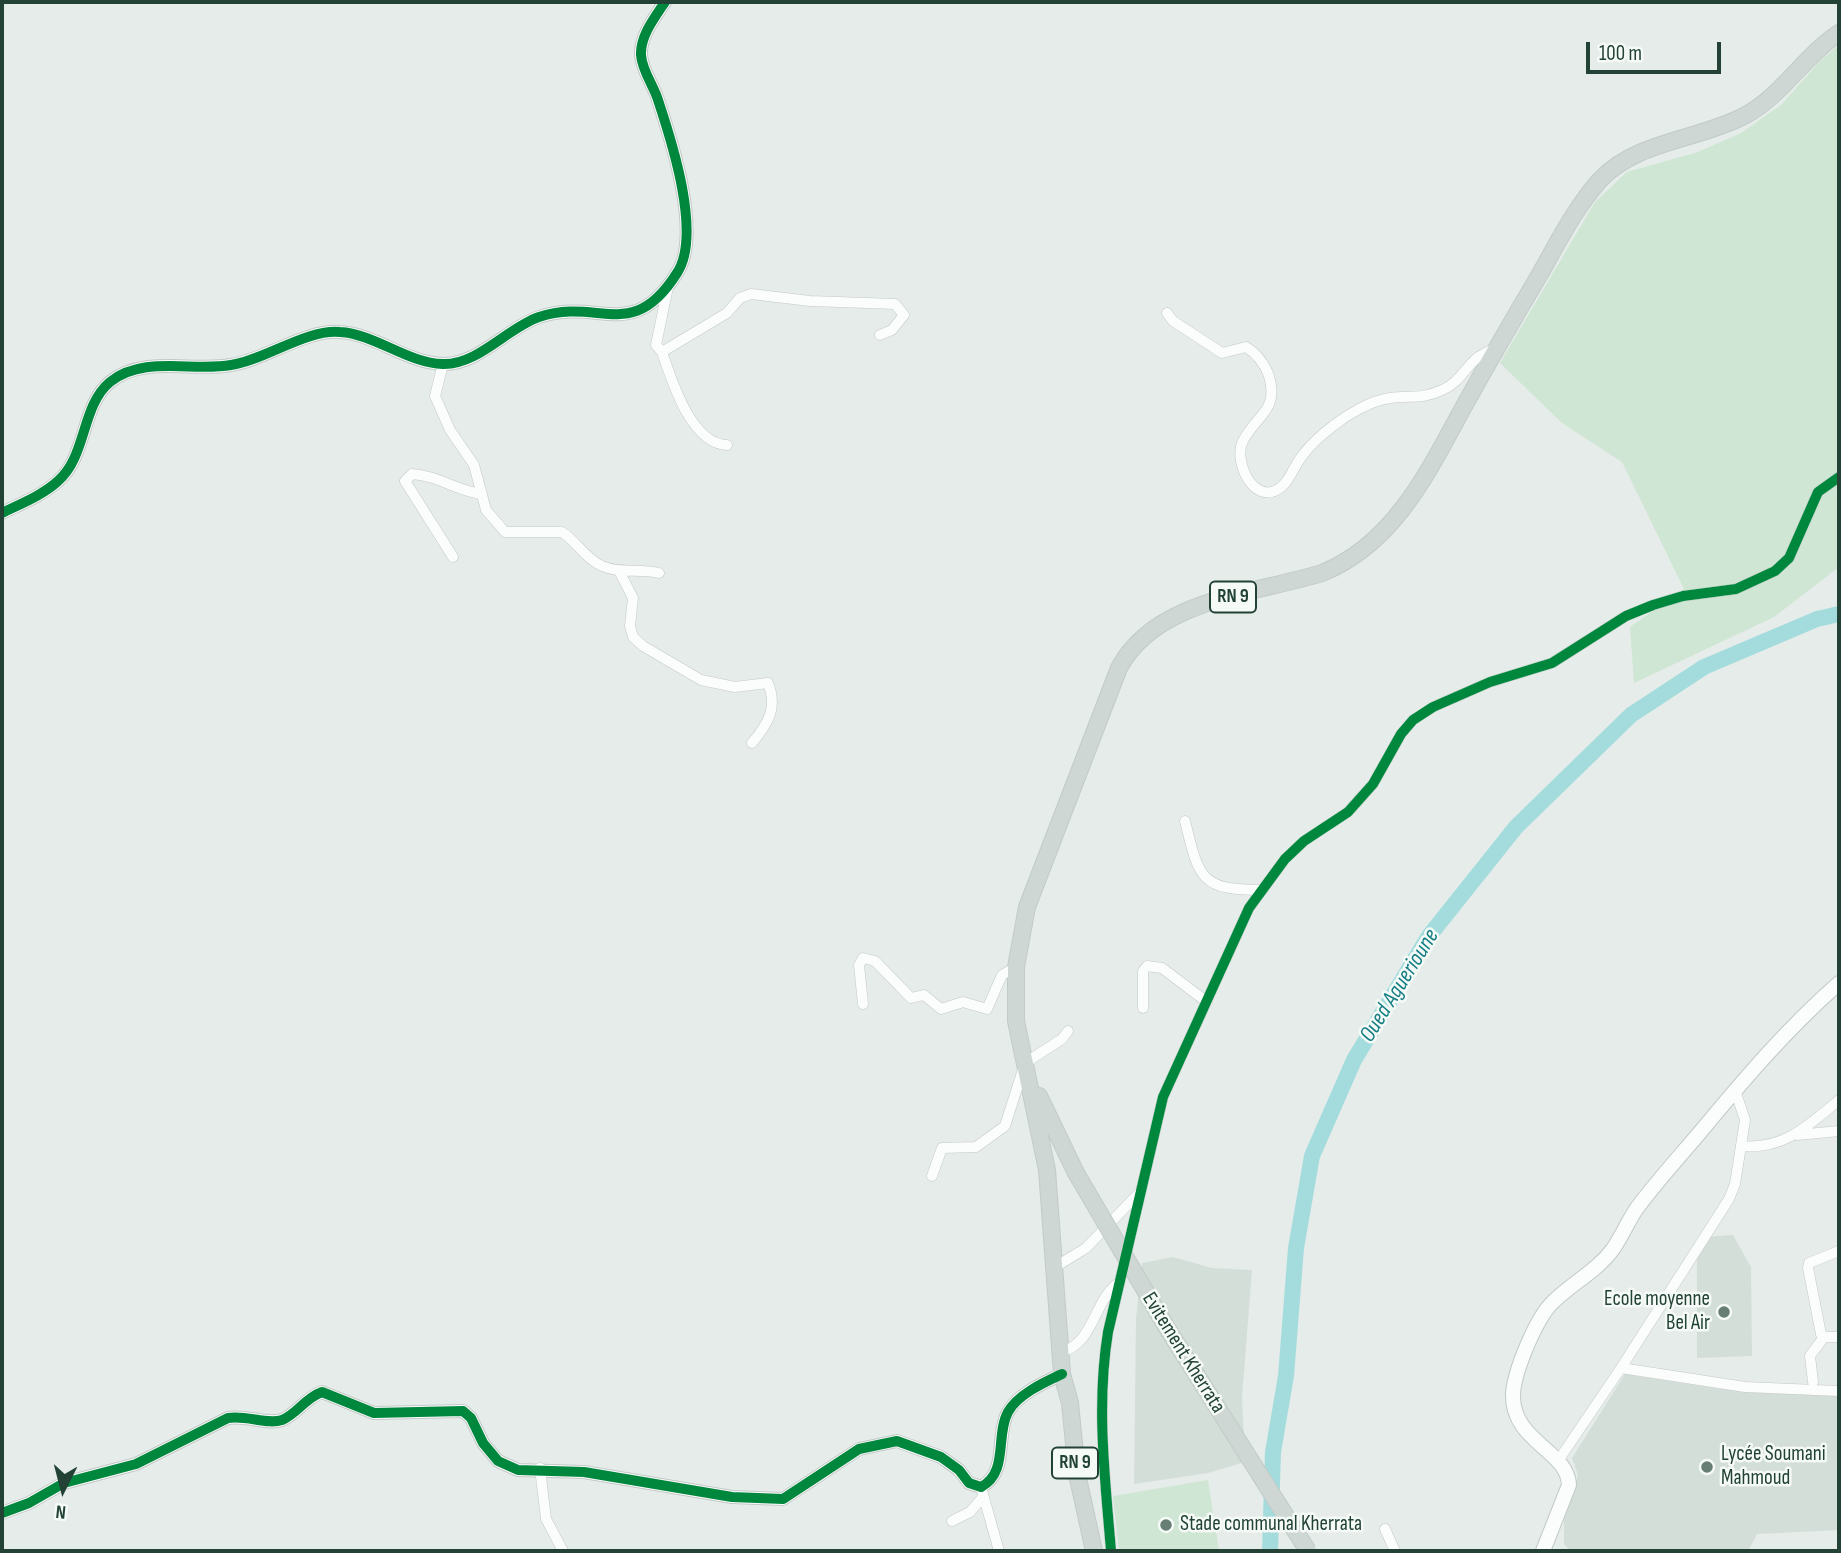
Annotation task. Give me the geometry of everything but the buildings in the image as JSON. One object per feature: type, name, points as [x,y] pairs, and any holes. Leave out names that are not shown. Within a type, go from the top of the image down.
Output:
[{"type":"main road","name":"RN 9","points":[[1085,1551],[1063,1452],[1060,1403],[1062,1374],[1047,1170],[1016,1021],[1016,967],[1027,907],[1113,681],[1131,648],[1151,629],[1179,614],[1322,573],[1344,564],[1366,549],[1401,512],[1416,490],[1579,207],[1603,177],[1644,152],[1718,128],[1745,116],[1785,86],[1821,47],[1839,33]]},
{"type":"main road","points":[[1543,1551],[1546,1535],[1569,1485],[1565,1468],[1525,1431],[1514,1406],[1517,1377],[1539,1321],[1551,1304],[1612,1251],[1635,1210],[1735,1090],[1789,1028],[1839,983]]},
{"type":"main road","name":"Evitement Kherrata","points":[[1027,1069],[1076,1172],[1167,1328],[1308,1551]]},
{"type":"main road","name":"RN 9","points":[[1062,1374],[1070,1403],[1077,1474],[1094,1551]]},
{"type":"street","points":[[2,513],[59,481],[69,467],[102,390],[112,380],[126,374],[174,365],[214,367],[243,363],[281,348],[339,332],[443,364],[462,361],[514,328],[540,316],[569,312],[632,314],[649,308],[668,287],[686,256],[688,234],[673,152],[658,99],[641,57],[642,44],[649,27],[665,2]]},
{"type":"street","points":[[668,287],[656,345],[662,352],[681,404],[708,439],[716,445],[727,445]]},
{"type":"street","points":[[662,352],[727,313],[740,298],[751,294],[823,302],[895,304],[902,309],[904,315],[900,323],[880,335]]},
{"type":"street","points":[[1167,313],[1173,321],[1222,353],[1246,347],[1255,352],[1267,371],[1273,391],[1271,403],[1243,441],[1240,451],[1240,461],[1251,484],[1262,492],[1273,492],[1282,486],[1317,438],[1346,416],[1391,398],[1420,399],[1446,389],[1460,379],[1477,358],[1496,347]]},
{"type":"street","points":[[443,364],[435,396],[450,430],[474,465],[486,510],[505,532],[562,532],[601,566],[659,573]]},
{"type":"street","points":[[453,557],[405,481],[412,474],[438,477],[470,492],[482,494]]},
{"type":"street","points":[[1111,1551],[1101,1417],[1102,1371],[1120,1282],[1163,1097],[1249,908],[1261,890],[1285,859],[1304,841],[1348,813],[1373,784],[1395,743],[1413,720],[1465,692],[1552,663],[1626,616],[1683,596],[1736,589],[1775,571],[1789,558],[1818,492],[1839,477]]},
{"type":"street","points":[[619,570],[634,598],[629,626],[633,637],[643,646],[701,680],[735,687],[768,683],[773,694],[772,710],[767,726],[752,743]]},
{"type":"street","points":[[1185,821],[1207,880],[1220,888],[1261,890]]},
{"type":"street","points":[[863,1004],[859,965],[863,958],[875,961],[912,998],[924,995],[941,1009],[963,1002],[987,1009],[1002,975],[1016,967]]},
{"type":"street","points":[[1143,1008],[1143,971],[1147,966],[1162,968],[1207,1002]]},
{"type":"street","points":[[932,1176],[942,1148],[976,1147],[1005,1126],[1027,1069],[1068,1031]]},
{"type":"street","points":[[1558,1461],[1730,1199],[1745,1119],[1735,1090]]},
{"type":"street","points":[[1797,1135],[1839,1100]]},
{"type":"street","points":[[1742,1146],[1763,1147],[1797,1135],[1839,1131]]},
{"type":"street","points":[[1055,1267],[1086,1248],[1142,1191]]},
{"type":"street","points":[[1824,1337],[1821,1334],[1808,1268],[1809,1263],[1839,1251]]},
{"type":"street","points":[[1060,1352],[1079,1341],[1092,1323],[1104,1295],[1120,1282]]},
{"type":"street","points":[[1824,1337],[1839,1337]]},
{"type":"street","points":[[1813,1382],[1810,1356],[1824,1337]]},
{"type":"street","points":[[1621,1368],[1745,1387],[1839,1391]]},
{"type":"street","points":[[952,1521],[970,1512],[996,1472],[1007,1412],[1021,1398],[1062,1374]]},
{"type":"street","points":[[2,1513],[29,1503],[64,1483],[136,1464],[228,1418],[243,1415],[272,1422],[285,1419],[308,1397],[322,1392],[374,1413],[463,1411],[471,1418],[483,1443],[498,1461],[518,1470],[540,1468],[686,1487],[732,1497],[783,1499],[859,1449],[897,1441],[941,1458],[959,1470],[969,1483],[982,1492],[999,1551]]},
{"type":"street","points":[[540,1468],[546,1519],[563,1551]]},
{"type":"street","points":[[1385,1530],[1395,1551]]},
{"type":"shaded area","name":"Ecole moyenne Bel Air","points":[[1733,1235],[1751,1267],[1752,1356],[1697,1358],[1697,1249],[1707,1237]]},
{"type":"shaded area","points":[[1173,1257],[1212,1268],[1252,1270],[1242,1397],[1245,1462],[1208,1473],[1134,1484],[1136,1319],[1142,1263]]},
{"type":"shaded area","name":"Lycée Soumani Mahmoud","points":[[1625,1374],[1721,1389],[1839,1396],[1839,1530],[1757,1534],[1748,1551],[1570,1551],[1564,1544],[1564,1520],[1578,1475],[1572,1458]]},
{"type":"green space","points":[[1839,45],[1839,567],[1774,617],[1634,683],[1630,627],[1684,589],[1622,462],[1562,423],[1500,363],[1595,202],[1627,172],[1698,152],[1741,133],[1781,105],[1820,61]]},
{"type":"green space","name":"Stade communal Kherrata","points":[[1208,1480],[1219,1551],[1119,1551],[1113,1496]]},
{"type":"waterway","name":"Oued Aguerioune","points":[[1270,1551],[1273,1452],[1286,1376],[1296,1248],[1312,1156],[1354,1060],[1429,936],[1516,827],[1631,715],[1704,667],[1817,619],[1839,614]]},
{"type":"cycle path","points":[[2,513],[38,495],[58,481],[74,458],[88,417],[101,392],[110,382],[137,369],[231,365],[327,332],[353,334],[417,359],[443,364],[456,363],[468,359],[539,317],[561,312],[630,313],[645,307],[661,294],[677,273],[684,256],[687,236],[686,213],[677,163],[641,55],[646,34],[665,2]]},
{"type":"cycle path","points":[[1111,1551],[1102,1414],[1108,1332],[1163,1097],[1249,908],[1285,859],[1304,841],[1348,812],[1373,784],[1401,734],[1413,720],[1433,707],[1490,682],[1552,663],[1626,616],[1683,596],[1736,589],[1775,571],[1789,558],[1818,492],[1839,477]]},
{"type":"cycle path","points":[[2,1513],[29,1503],[64,1483],[136,1464],[228,1418],[282,1420],[322,1392],[374,1413],[463,1411],[471,1418],[483,1443],[498,1461],[518,1470],[584,1472],[732,1497],[783,1499],[859,1449],[897,1441],[941,1457],[959,1470],[969,1483],[981,1487],[995,1472],[1004,1421],[1012,1406],[1032,1389],[1062,1374]]},
{"type":"place","name":"Ecole moyenne Bel Air","points":[[1724,1312]]},
{"type":"place","name":"Lycée Soumani Mahmoud","points":[[1707,1467]]},
{"type":"place","name":"Stade communal Kherrata","points":[[1166,1525]]}]
